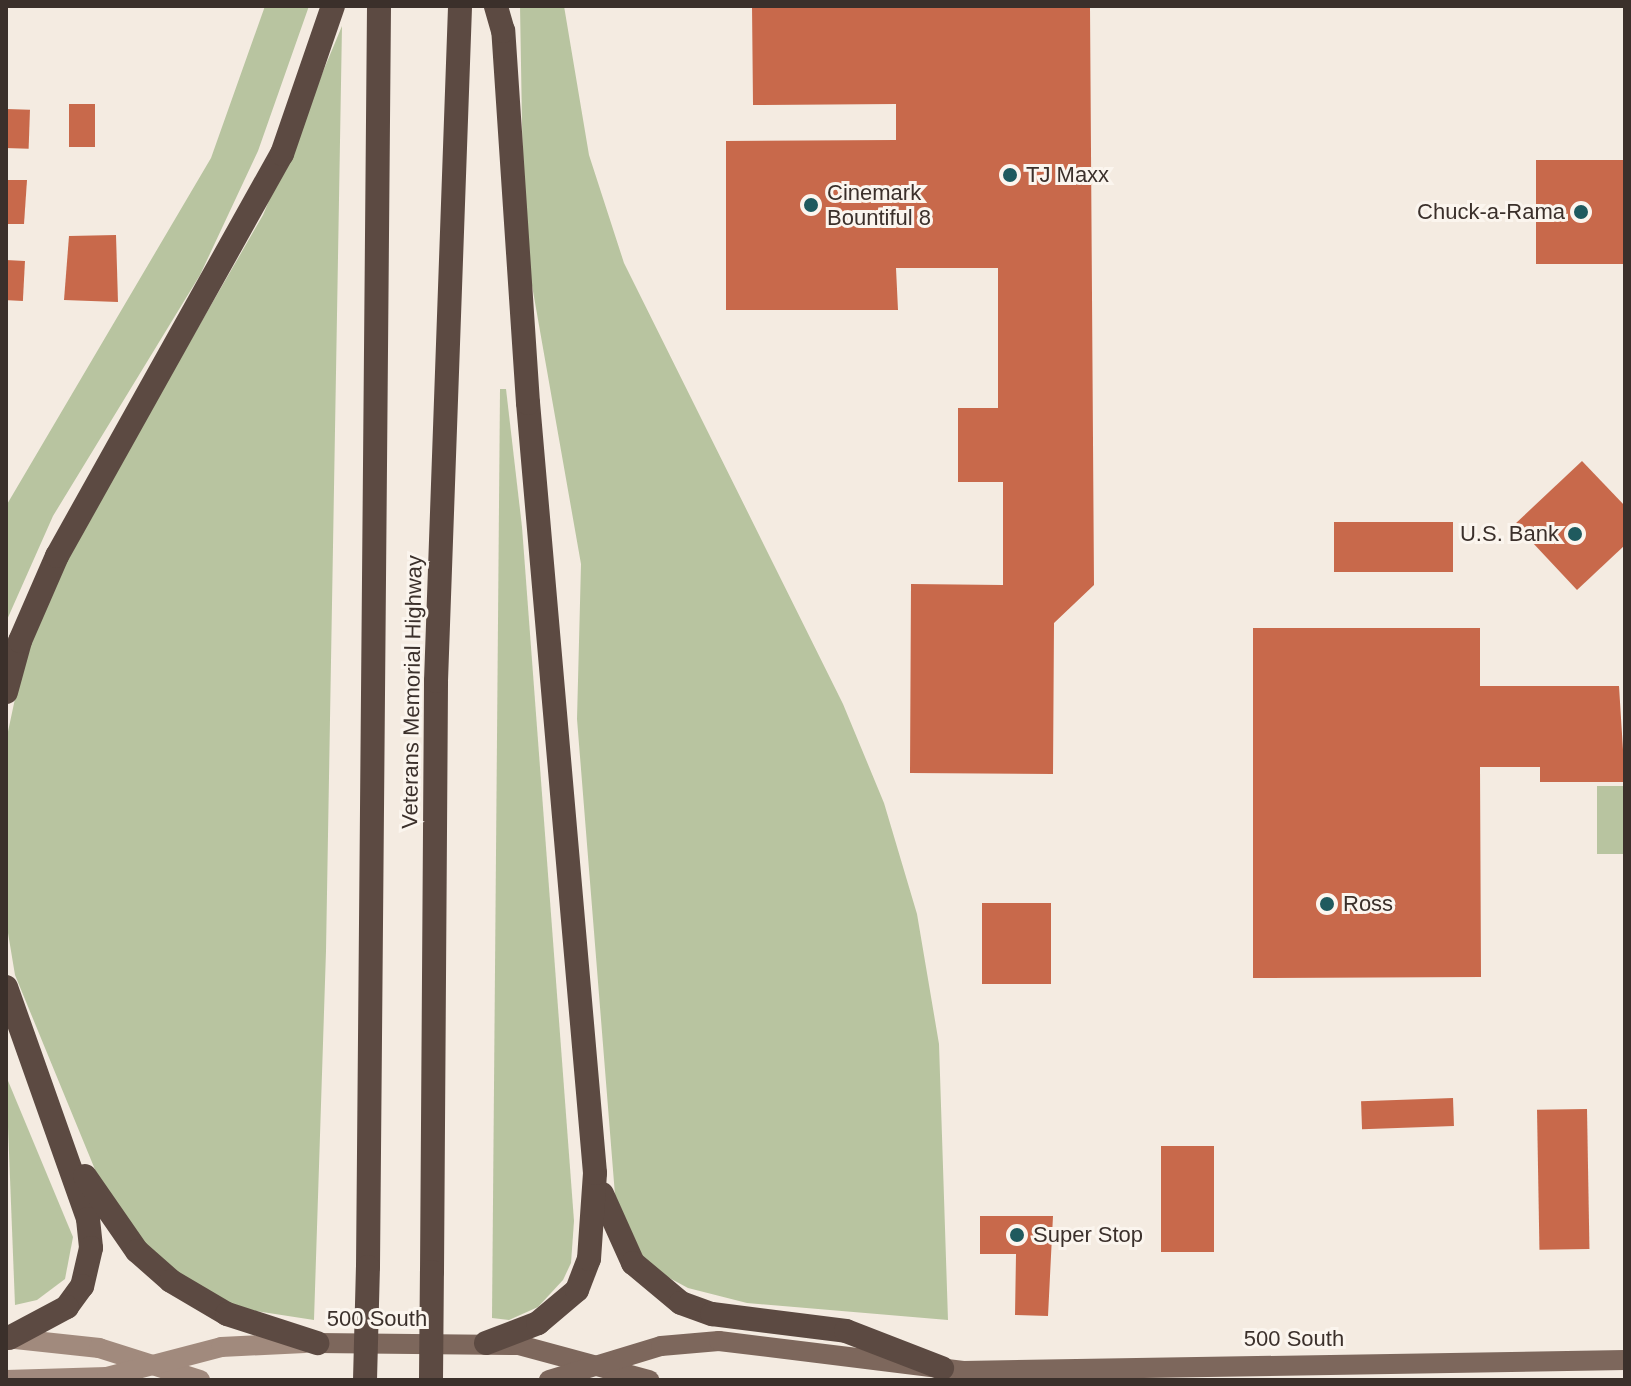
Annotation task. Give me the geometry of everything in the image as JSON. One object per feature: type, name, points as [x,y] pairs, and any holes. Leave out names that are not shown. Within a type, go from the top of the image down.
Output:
[{"type":"highway","points":[[6,692],[20,641],[57,556],[282,154],[333,6]]},
{"type":"highway","name":"Veterans Memorial Highway","points":[[365,1380],[379,6]]},
{"type":"highway","name":"Veterans Memorial Highway","points":[[431,1380],[436,681],[460,6]]},
{"type":"highway","points":[[486,1343],[538,1323],[577,1290],[589,1259],[595,1173],[528,403],[503,31],[496,6]]},
{"type":"highway","points":[[6,987],[88,1219],[90,1262],[67,1307],[41,1327],[7,1338]]},
{"type":"highway","points":[[47,1103],[108,1214],[153,1267],[227,1314],[317,1343]]},
{"type":"highway","points":[[595,1173],[620,1243],[681,1303],[712,1314],[846,1331],[952,1369]]},
{"type":"main road","points":[[7,1338],[75,1343],[200,1380]]},
{"type":"main road","name":"500 South","points":[[549,1380],[661,1346],[719,1341],[952,1369],[1625,1360]]},
{"type":"main road","name":"500 South","points":[[6,1380],[85,1379],[157,1365],[221,1347],[317,1343],[519,1345],[649,1380]]},
{"type":"main road","name":"500 South","points":[[917,1380],[952,1369]]},
{"type":"green space","points":[[265,6],[309,6],[258,151],[200,275],[53,516],[6,622],[6,506],[211,158]]},
{"type":"green space","points":[[520,6],[564,6],[589,155],[624,263],[843,704],[884,803],[917,914],[939,1044],[948,1320],[747,1303],[688,1288],[647,1266],[615,1195],[577,719],[581,564],[524,240]]},
{"type":"green space","points":[[342,26],[326,951],[314,1320],[243,1309],[200,1289],[143,1244],[103,1189],[15,975],[6,921],[6,741],[23,661],[54,577],[263,215]]},
{"type":"green space","points":[[500,389],[506,389],[522,527],[574,1221],[571,1263],[563,1280],[538,1307],[509,1320],[492,1318]]},
{"type":"green space","points":[[1597,786],[1625,786],[1625,854],[1597,854]]},
{"type":"green space","points":[[6,1076],[73,1237],[65,1279],[37,1300],[15,1305]]},
{"type":"building","points":[[752,6],[1090,6],[1094,585],[1054,623],[1053,774],[910,773],[911,584],[1003,585],[1003,482],[958,482],[958,408],[998,408],[998,268],[896,268],[898,310],[726,310],[726,141],[896,140],[896,104],[753,105]]},
{"type":"building","points":[[69,104],[95,104],[95,147],[69,147]]},
{"type":"building","points":[[6,109],[30,110],[29,149],[6,148]]},
{"type":"building","name":"Chuck-a-Rama","points":[[1536,160],[1625,160],[1625,264],[1536,264]]},
{"type":"building","points":[[6,180],[27,180],[24,224],[6,224]]},
{"type":"building","points":[[116,235],[118,302],[64,300],[69,236]]},
{"type":"building","points":[[6,260],[25,261],[23,301],[6,300]]},
{"type":"building","name":"U.S. Bank","points":[[1582,461],[1625,506],[1625,545],[1577,590],[1515,524]]},
{"type":"building","points":[[1334,522],[1453,522],[1453,572],[1334,572]]},
{"type":"building","points":[[1253,628],[1480,628],[1480,686],[1619,686],[1625,782],[1540,782],[1540,767],[1480,767],[1481,977],[1253,978]]},
{"type":"building","points":[[982,903],[1051,903],[1051,984],[982,984]]},
{"type":"building","points":[[1453,1098],[1454,1126],[1362,1129],[1361,1101]]},
{"type":"building","points":[[1587,1109],[1589,1249],[1539,1250],[1537,1110]]},
{"type":"building","points":[[1161,1146],[1214,1146],[1214,1252],[1161,1252]]},
{"type":"building","points":[[980,1216],[1053,1216],[1048,1316],[1015,1315],[1016,1254],[980,1254]]},
{"type":"place","name":"TJ Maxx","points":[[1010,175]]},
{"type":"place","name":"Cinemark Bountiful 8","points":[[811,205]]},
{"type":"place","name":"Chuck-a-Rama","points":[[1581,212]]},
{"type":"place","name":"U.S. Bank","points":[[1575,534]]},
{"type":"place","name":"Ross","points":[[1327,904]]},
{"type":"place","name":"Super Stop","points":[[1017,1235]]}]
